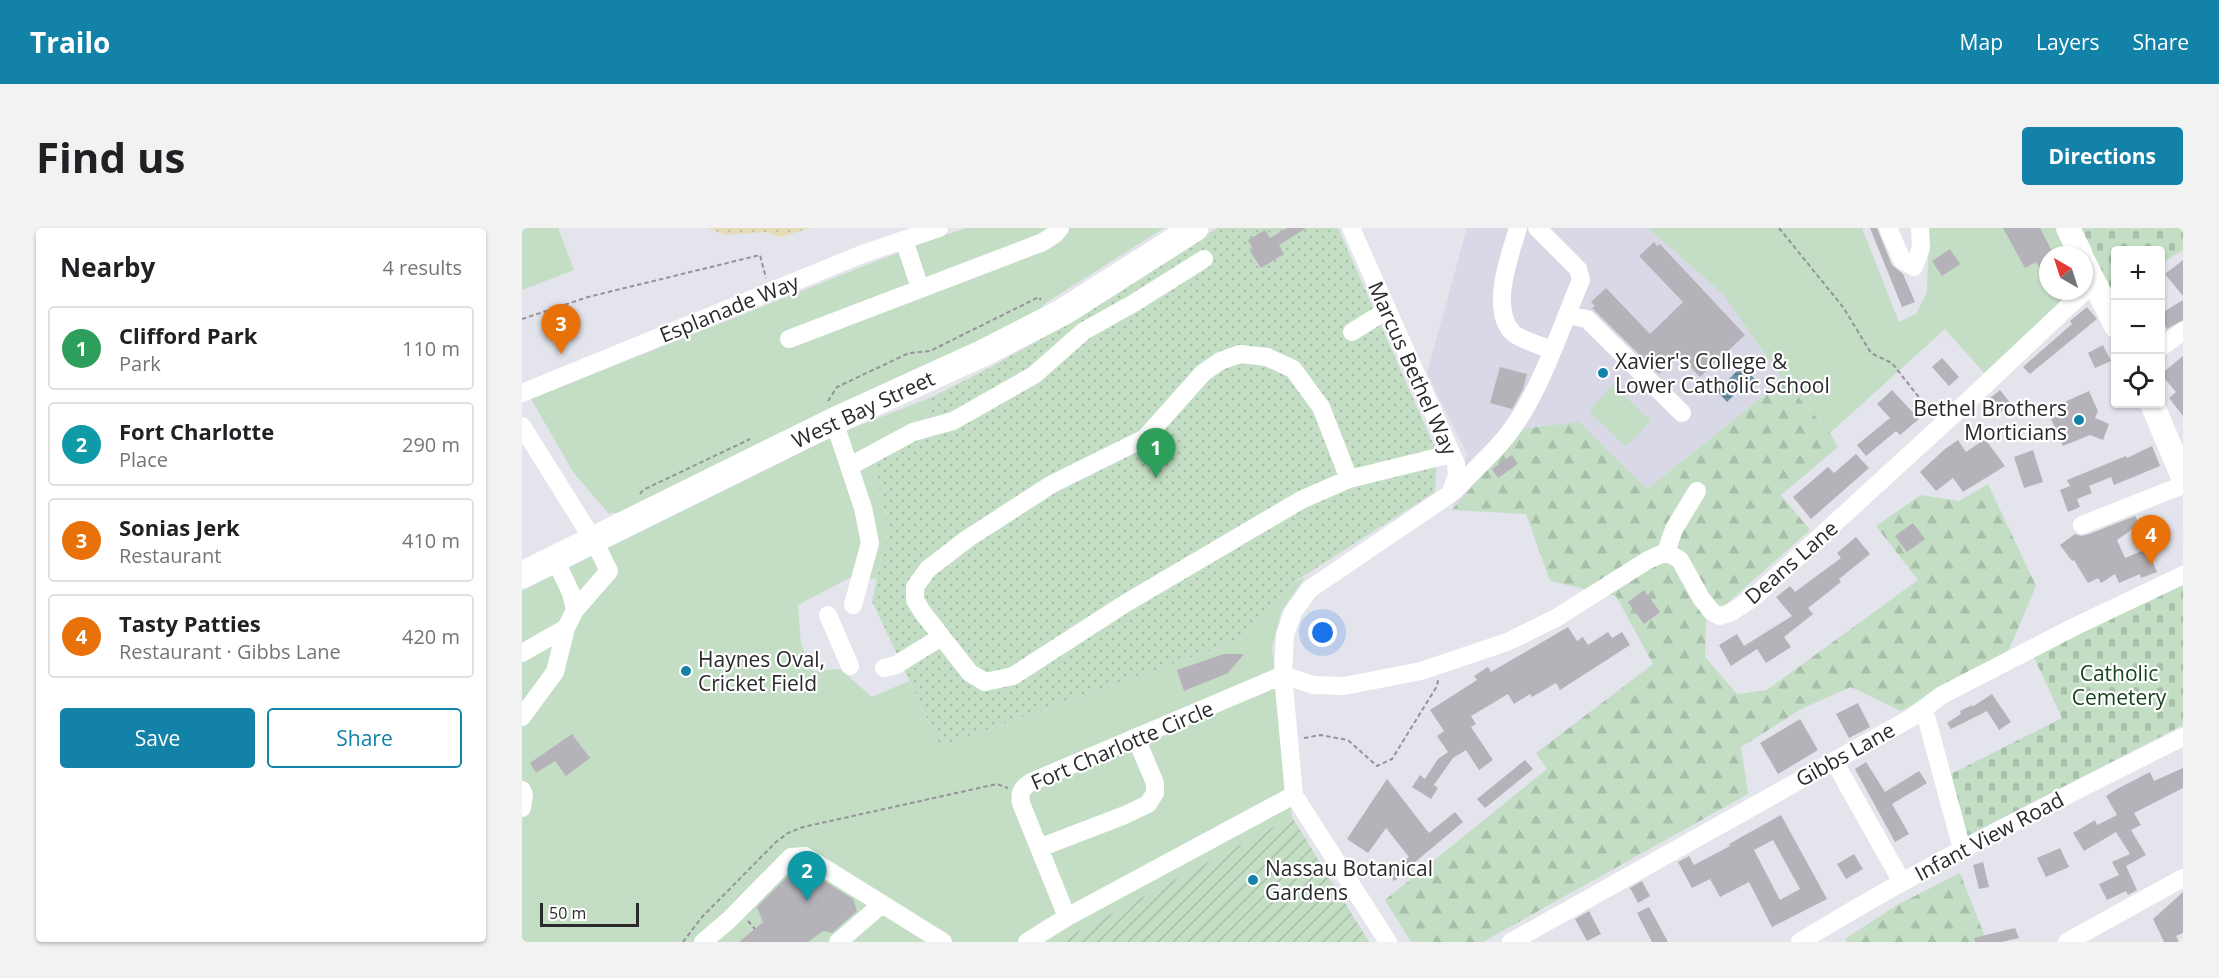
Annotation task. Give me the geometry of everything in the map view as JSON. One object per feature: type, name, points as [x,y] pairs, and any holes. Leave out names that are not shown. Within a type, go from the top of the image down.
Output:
[{"type":"highway","name":"West Bay Street","points":[[522,575],[594,541],[831,411],[983,353],[1063,312],[1195,228]]},
{"type":"main road","points":[[2068,228],[2077,246]]},
{"type":"main road","points":[[2093,281],[2111,319]]},
{"type":"main road","points":[[2154,408],[2183,477]]},
{"type":"street","name":"Esplanade Way","points":[[522,393],[770,292],[939,228]]},
{"type":"street","points":[[789,339],[1043,242],[1060,228]]},
{"type":"street","name":"Marcus Bethel Way","points":[[1351,228],[1456,464],[1457,476],[1450,494]]},
{"type":"street","points":[[1518,228],[1502,282],[1502,313],[1513,333],[1552,350]]},
{"type":"street","points":[[1389,942],[1294,795],[1283,675],[1285,635],[1293,612],[1310,589],[1450,494],[1506,437],[1536,387],[1581,280],[1578,269],[1537,228]]},
{"type":"street","points":[[1888,228],[1902,260],[1914,267],[1920,248],[1920,228]]},
{"type":"street","points":[[904,240],[920,288]]},
{"type":"street","points":[[850,466],[913,432],[953,421],[1034,375],[1084,331],[1204,259]]},
{"type":"street","name":"Deans Lane","points":[[1666,552],[1680,560],[1701,598],[1712,612],[1720,616],[1730,613],[1753,598],[1941,426],[2063,300]]},
{"type":"street","points":[[1352,332],[1387,310]]},
{"type":"street","points":[[1567,315],[1587,319],[1682,413]]},
{"type":"street","points":[[2165,344],[2183,331]]},
{"type":"street","points":[[1349,479],[1321,408],[1293,369],[1267,357],[1240,354],[1220,361],[1203,373],[1145,438],[1052,484],[967,538],[928,569],[915,587],[915,600],[922,614],[970,673],[985,682],[1013,676],[1126,603],[1301,500],[1349,479],[1451,454]]},
{"type":"street","points":[[831,411],[850,466],[870,543],[852,604]]},
{"type":"street","points":[[522,426],[594,541],[609,571],[575,610],[566,628],[555,672],[522,717]]},
{"type":"street","points":[[2082,525],[2183,485]]},
{"type":"street","points":[[1283,675],[1313,685],[1344,686],[1421,671],[1507,642],[1556,618],[1648,560],[1666,552],[1674,529],[1697,491]]},
{"type":"street","points":[[555,559],[571,594],[575,610]]},
{"type":"street","name":"Gibbs Lane","points":[[1511,942],[1911,718],[1942,695],[2065,631],[2183,575]]},
{"type":"street","points":[[828,615],[850,666]]},
{"type":"street","points":[[522,653],[566,628]]},
{"type":"street","points":[[884,668],[896,665],[941,637]]},
{"type":"street","name":"Fort Charlotte Circle","points":[[1067,917],[1025,816],[1019,794],[1023,787],[1283,675]]},
{"type":"street","points":[[1924,709],[1962,849]]},
{"type":"street","name":"Infant View Road","points":[[1800,942],[1962,849],[2183,737]]},
{"type":"street","points":[[1039,848],[1148,804],[1155,793],[1155,783],[1136,738]]},
{"type":"street","points":[[1834,761],[1902,882]]},
{"type":"street","points":[[522,789],[524,795],[522,808]]},
{"type":"street","points":[[1027,942],[1067,917],[1294,795]]},
{"type":"street","points":[[703,942],[730,919],[791,857],[798,855],[805,856],[943,942]]},
{"type":"street","points":[[2067,942],[2183,878]]},
{"type":"street","points":[[838,942],[881,904]]},
{"type":"path","points":[[1779,228],[1843,307],[1870,353],[1892,363],[1941,426]]},
{"type":"path","points":[[522,319],[588,297],[760,255],[770,292]]},
{"type":"path","points":[[831,411],[837,387],[909,353],[930,351],[1039,297],[1045,307]]},
{"type":"path","points":[[637,499],[643,490],[756,436]]},
{"type":"path","points":[[1289,742],[1320,735],[1348,740],[1377,766],[1392,759],[1437,687],[1440,664]]},
{"type":"path","points":[[683,942],[702,917],[776,842],[788,833],[803,827],[997,784],[1019,794]]},
{"type":"shaded area","name":"Xavier's College & Lower Catholic School","points":[[1467,228],[1648,228],[1723,294],[1783,380],[1610,518],[1452,510],[1467,454],[1427,373]]},
{"type":"green space","points":[[522,228],[558,228],[574,270],[522,290]]},
{"type":"green space","points":[[967,228],[1164,228],[1047,302],[1038,311],[633,513],[608,513],[573,472],[531,399],[932,239]]},
{"type":"green space","points":[[1217,228],[1338,228],[1437,453],[1435,492],[1291,584],[1240,640],[940,746],[872,601],[888,531],[874,463],[925,433],[932,397],[1071,322]]},
{"type":"green space","points":[[1648,228],[1862,228],[1899,322],[1916,314],[1927,292],[1929,228],[2058,228],[2066,246],[2039,246],[2039,300],[2065,300],[1985,374],[1945,329],[1830,433],[1783,380],[1723,294]]},
{"type":"green space","points":[[2079,228],[2183,228],[2183,250],[2165,261],[2165,246],[2111,246],[2111,296],[2093,258],[2093,246],[2087,246]]},
{"type":"green space","points":[[1783,380],[1830,433],[1838,447],[1781,495],[1810,530],[1706,622],[1705,657],[1737,694],[1767,690],[1918,580],[1876,526],[1921,495],[1959,501],[1988,484],[2036,586],[2008,652],[1901,711],[1851,687],[1803,708],[1741,747],[1748,794],[1483,942],[1411,942],[1385,900],[1547,769],[1536,753],[1653,664],[1616,596],[1550,581],[1526,514],[1452,510],[1522,429],[1579,422],[1647,489]]},
{"type":"green space","points":[[1613,385],[1651,421],[1626,447],[1589,411]]},
{"type":"green space","points":[[932,397],[925,433],[874,463],[888,531],[877,579],[849,578],[798,605],[801,644],[813,671],[840,669],[872,697],[909,681],[940,746],[1240,640],[1291,584],[1305,577],[1281,612],[1272,648],[1292,817],[1058,942],[522,942],[522,591],[820,441]]},
{"type":"green space","name":"Catholic Cemetery","points":[[2183,584],[2183,725],[1966,837],[1945,777],[2062,718],[2033,655]]},
{"type":"green space","name":"Nassau Botanical Gardens","points":[[1292,817],[1369,942],[1058,942]]},
{"type":"green space","points":[[1960,873],[1987,942],[1847,942],[1845,939],[1897,905]]},
{"type":"sand","points":[[707,228],[811,228],[780,237],[765,232],[726,235]]},
{"type":"water","points":[[1742,366],[1755,379],[1747,388],[1744,385],[1727,402],[1717,391]]},
{"type":"building","points":[[1287,228],[1306,228],[1279,245],[1284,254],[1261,268],[1250,251],[1253,249],[1248,240],[1265,230],[1270,238]]},
{"type":"building","points":[[1870,228],[1877,228],[1892,265],[1903,274],[1915,302],[1902,307]]},
{"type":"building","points":[[2003,228],[2040,228],[2049,246],[2039,246],[2039,267],[2036,262],[2025,268]]},
{"type":"building","points":[[1654,242],[1657,246],[1660,244],[1745,335],[1700,377],[1679,355],[1659,374],[1592,308],[1595,306],[1591,302],[1606,288],[1650,334],[1683,302],[1639,256]]},
{"type":"building","points":[[1950,249],[1960,264],[1942,276],[1932,261]]},
{"type":"building","points":[[2183,260],[2183,296],[2165,274]]},
{"type":"building","points":[[2183,300],[2183,320],[2167,329],[2165,311]]},
{"type":"building","points":[[2087,307],[2097,319],[2030,374],[2023,367],[2072,324],[2070,321]]},
{"type":"building","points":[[2103,345],[2111,361],[2095,368],[2088,353]]},
{"type":"building","points":[[2183,356],[2183,416],[2169,398],[2176,392],[2165,379],[2165,371]]},
{"type":"building","points":[[1942,358],[1959,377],[1949,386],[1932,367]]},
{"type":"building","points":[[1500,367],[1527,374],[1523,389],[1512,409],[1490,403]]},
{"type":"building","points":[[1892,390],[1919,419],[1900,435],[1896,431],[1866,456],[1857,445],[1890,418],[1877,404]]},
{"type":"building","points":[[2000,390],[2011,404],[1999,414],[1988,400]]},
{"type":"building","points":[[2089,391],[2098,411],[2095,418],[2109,424],[2103,440],[2090,435],[2063,446],[2051,419],[2064,413],[2060,404]]},
{"type":"building","points":[[1985,439],[2005,466],[1963,492],[1953,478],[1936,491],[1920,472],[1958,440],[1966,452]]},
{"type":"building","points":[[2152,446],[2160,466],[2114,485],[2111,477],[2089,486],[2092,493],[2077,499],[2080,507],[2068,512],[2060,490],[2070,486],[2067,480],[2126,456],[2127,458]]},
{"type":"building","points":[[2033,450],[2043,482],[2024,488],[2014,457]]},
{"type":"building","points":[[1856,454],[1869,468],[1811,519],[1793,497],[1828,467],[1834,473]]},
{"type":"building","points":[[1512,455],[1518,464],[1498,478],[1492,469]]},
{"type":"building","points":[[2135,516],[2140,524],[2117,540],[2125,558],[2147,549],[2157,572],[2141,578],[2140,574],[2119,583],[2115,574],[2101,583],[2098,578],[2088,583],[2074,560],[2072,561],[2060,545],[2075,534],[2081,536],[2089,534]]},
{"type":"building","points":[[1913,523],[1925,539],[1907,552],[1895,536]]},
{"type":"building","points":[[1856,537],[1870,554],[1839,579],[1841,582],[1808,608],[1813,614],[1784,637],[1791,647],[1766,663],[1757,649],[1731,666],[1719,645],[1737,634],[1744,646],[1792,616],[1776,597],[1790,586],[1795,592],[1841,558],[1837,553]]},
{"type":"building","points":[[1644,590],[1660,612],[1644,624],[1628,602]]},
{"type":"building","points":[[1568,627],[1577,641],[1583,637],[1588,645],[1608,632],[1612,638],[1622,632],[1630,645],[1560,690],[1556,683],[1514,704],[1508,694],[1471,716],[1476,724],[1471,727],[1493,760],[1479,770],[1466,750],[1453,758],[1434,785],[1438,788],[1431,799],[1412,787],[1420,775],[1425,779],[1438,759],[1448,752],[1437,736],[1444,731],[1430,710],[1477,680],[1474,676],[1488,667],[1491,672]]},
{"type":"building","points":[[1224,654],[1244,654],[1228,673],[1184,691],[1177,670]]},
{"type":"building","points":[[1992,694],[2011,722],[1999,730],[1987,711],[1951,729],[1947,723],[1961,714],[1960,711],[1972,705],[1972,707]]},
{"type":"building","points":[[1858,703],[1870,727],[1849,738],[1836,714]]},
{"type":"building","points":[[1800,719],[1818,750],[1778,774],[1760,743]]},
{"type":"building","points":[[572,734],[590,758],[566,776],[555,761],[536,773],[530,763]]},
{"type":"building","points":[[1525,760],[1533,769],[1485,808],[1477,799]]},
{"type":"building","points":[[1866,762],[1885,792],[1919,771],[1927,783],[1892,804],[1909,834],[1895,842],[1855,769]]},
{"type":"building","points":[[2183,768],[2183,788],[2134,813],[2141,825],[2131,830],[2146,855],[2126,866],[2137,890],[2128,895],[2126,891],[2107,900],[2099,884],[2119,875],[2112,862],[2130,854],[2116,832],[2084,851],[2073,833],[2095,820],[2097,825],[2117,815],[2106,796],[2117,789],[2150,772],[2154,781]]},
{"type":"building","points":[[1387,779],[1429,833],[1455,812],[1463,822],[1414,863],[1417,866],[1394,881],[1388,872],[1409,857],[1386,828],[1368,853],[1347,839]]},
{"type":"building","points":[[1781,815],[1827,899],[1772,927],[1749,882],[1720,897],[1710,879],[1692,888],[1678,862],[1689,856],[1694,865],[1730,846],[1729,844]],"holes":[[[1773,840],[1800,889],[1780,900],[1754,850]]]},
{"type":"building","points":[[2060,848],[2069,867],[2046,877],[2037,858]]},
{"type":"building","points":[[1854,854],[1863,869],[1846,879],[1837,864]]},
{"type":"building","points":[[1983,862],[1989,887],[1979,889],[1973,865]]},
{"type":"building","points":[[802,867],[853,899],[857,911],[832,933],[823,931],[808,942],[739,942],[763,922],[757,907],[796,868]]},
{"type":"building","points":[[1642,881],[1650,896],[1638,903],[1630,888]]},
{"type":"building","points":[[2183,892],[2183,933],[2176,936],[2179,942],[2164,942],[2153,919]]},
{"type":"building","points":[[1649,907],[1668,942],[1652,942],[1637,913]]},
{"type":"building","points":[[1589,911],[1601,934],[1587,941],[1575,919]]},
{"type":"building","points":[[2015,928],[2019,938],[2002,942],[1975,942],[1974,938]]},
{"type":"place","name":"Sonias Jerk","points":[[561,354]]},
{"type":"place","name":"Xavier's College & Lower Catholic School","points":[[1603,373]]},
{"type":"place","name":"Bethel Brothers Morticians","points":[[2079,420]]},
{"type":"place","name":"Clifford Park","points":[[1156,478]]},
{"type":"place","name":"Tasty Patties","points":[[2151,565]]},
{"type":"place","name":"Haynes Oval, Cricket Field","points":[[686,671]]},
{"type":"place","name":"Nassau Botanical Gardens","points":[[1253,880]]},
{"type":"place","name":"Fort Charlotte","points":[[807,901]]}]
